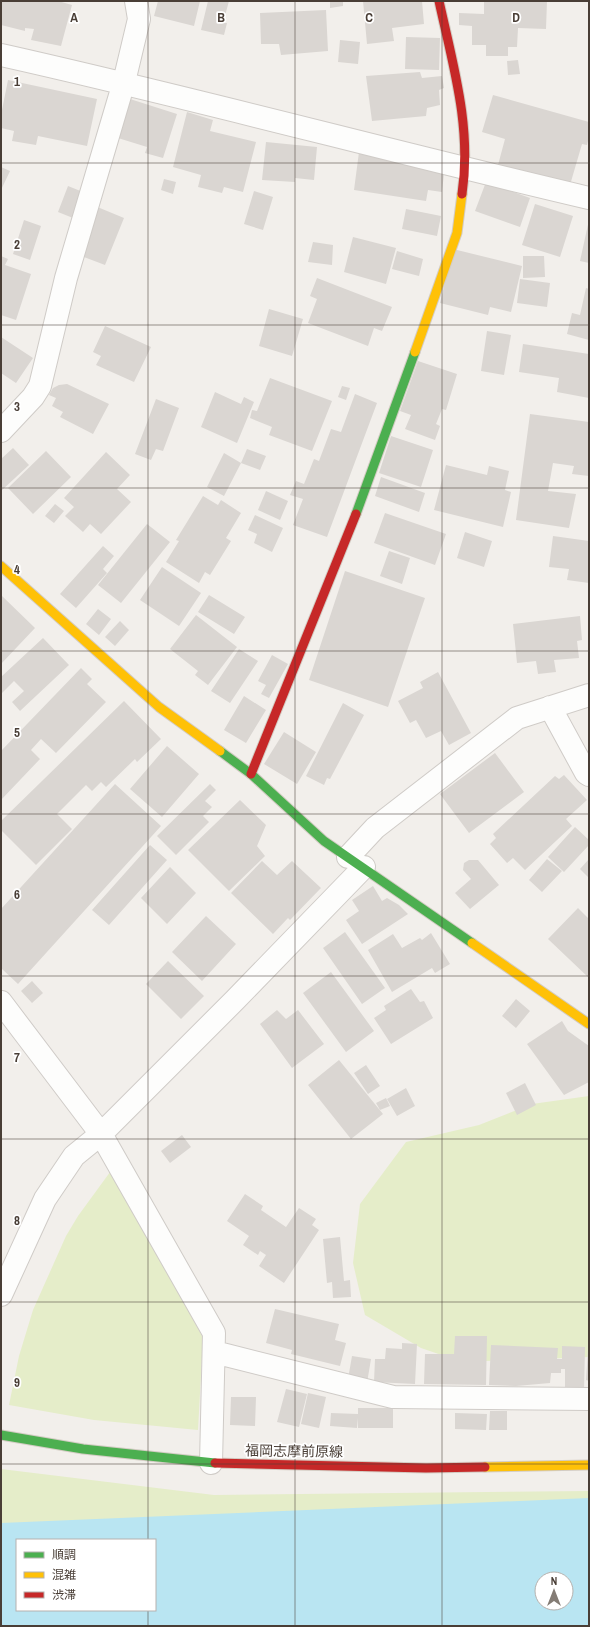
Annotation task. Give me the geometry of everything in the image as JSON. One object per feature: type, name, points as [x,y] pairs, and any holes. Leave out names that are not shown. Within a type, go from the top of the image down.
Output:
[{"type":"street","points":[[1,431],[33,397],[40,386],[66,278],[124,82],[139,19],[136,1]]},
{"type":"street","points":[[251,774],[364,495],[457,233],[466,169],[464,120],[439,1]]},
{"type":"street","points":[[1,55],[124,82],[466,169],[589,198]]},
{"type":"street","points":[[1,566],[10,576],[159,707],[251,774],[324,840],[589,1024]]},
{"type":"street","points":[[1,1295],[44,1199],[74,1156],[101,1134],[235,1000],[356,862],[375,828],[517,718],[589,695]]},
{"type":"street","points":[[550,707],[586,773],[589,775]]},
{"type":"street","points":[[1,1002],[101,1134],[214,1333],[211,1463]]},
{"type":"street","points":[[214,1352],[393,1396],[589,1399]]},
{"type":"street","name":"福岡志摩前原線","points":[[1,1435],[82,1449],[211,1463],[426,1468],[589,1465]]},
{"type":"green space","points":[[589,1096],[589,1357],[462,1362],[421,1348],[365,1315],[353,1263],[360,1204],[406,1142],[479,1125],[532,1104]]},
{"type":"green space","points":[[113,1168],[203,1338],[198,1430],[94,1420],[9,1405],[19,1356],[33,1310],[66,1236],[78,1216]]},
{"type":"green space","points":[[1,1469],[214,1495],[589,1491],[589,1626],[1,1626]]},
{"type":"water","points":[[589,1498],[589,1626],[1,1626],[1,1523]]},
{"type":"building","points":[[1,1],[58,1],[72,5],[61,46],[31,40],[34,29],[25,28],[25,31],[1,25]]},
{"type":"building","points":[[158,1],[200,1],[194,26],[154,16]]},
{"type":"building","points":[[208,1],[229,1],[223,23],[227,23],[224,35],[201,30]]},
{"type":"building","points":[[330,1],[343,1],[343,6],[330,8]]},
{"type":"building","points":[[363,1],[422,1],[424,24],[392,28],[394,41],[367,44]]},
{"type":"building","points":[[484,1],[547,1],[546,29],[518,28],[517,47],[508,47],[508,56],[486,56],[486,45],[472,45],[472,26],[459,25],[459,13],[484,14]]},
{"type":"building","points":[[326,10],[328,51],[281,55],[279,44],[261,44],[260,13]]},
{"type":"building","points":[[406,37],[440,38],[439,70],[405,69]]},
{"type":"building","points":[[340,40],[360,42],[358,64],[338,62]]},
{"type":"building","points":[[518,60],[520,74],[508,75],[507,61]]},
{"type":"building","points":[[420,72],[422,78],[442,76],[444,88],[439,90],[440,105],[427,108],[426,116],[372,121],[366,76]]},
{"type":"building","points":[[8,80],[97,99],[87,146],[38,136],[36,145],[12,141],[14,131],[1,128],[1,115]]},
{"type":"building","points":[[493,95],[589,122],[589,137],[587,145],[582,144],[570,185],[498,165],[505,139],[482,132]]},
{"type":"building","points":[[130,99],[177,114],[163,158],[145,153],[147,147],[118,138]]},
{"type":"building","points":[[187,112],[213,120],[210,131],[256,142],[243,192],[224,187],[222,193],[198,187],[201,175],[173,167]]},
{"type":"building","points":[[266,142],[317,147],[314,180],[295,178],[295,182],[262,180]]},
{"type":"building","points":[[359,152],[445,164],[442,192],[428,190],[426,201],[354,190]]},
{"type":"building","points":[[1,167],[10,171],[1,190]]},
{"type":"building","points":[[164,179],[176,182],[173,194],[161,190]]},
{"type":"building","points":[[486,182],[530,198],[520,227],[475,211]]},
{"type":"building","points":[[68,186],[83,192],[73,218],[58,212]]},
{"type":"building","points":[[254,191],[273,197],[263,230],[244,224]]},
{"type":"building","points":[[535,204],[573,216],[560,257],[522,245]]},
{"type":"building","points":[[95,206],[124,218],[105,265],[76,254]]},
{"type":"building","points":[[406,209],[441,216],[437,236],[402,229]]},
{"type":"building","points":[[24,220],[41,226],[30,260],[13,254]]},
{"type":"building","points":[[589,220],[589,263],[580,261]]},
{"type":"building","points":[[353,237],[396,248],[386,284],[344,272]]},
{"type":"building","points":[[313,242],[333,245],[332,265],[308,262]]},
{"type":"building","points":[[453,249],[522,266],[511,312],[490,307],[488,315],[440,303]]},
{"type":"building","points":[[397,251],[423,259],[419,276],[392,269]]},
{"type":"building","points":[[1,256],[8,259],[5,265],[31,274],[16,320],[1,315]]},
{"type":"building","points":[[523,256],[544,256],[545,277],[523,278]]},
{"type":"building","points":[[317,278],[392,307],[382,331],[374,328],[368,346],[308,323],[317,299],[310,296]]},
{"type":"building","points":[[520,279],[550,283],[547,307],[517,303]]},
{"type":"building","points":[[586,288],[589,289],[589,340],[567,334],[572,313],[580,315]]},
{"type":"building","points":[[269,309],[303,319],[292,356],[259,346]]},
{"type":"building","points":[[105,326],[151,347],[134,382],[96,365],[101,356],[93,352]]},
{"type":"building","points":[[487,331],[511,335],[504,375],[481,371]]},
{"type":"building","points":[[1,337],[33,358],[16,383],[1,373]]},
{"type":"building","points":[[523,344],[589,354],[589,398],[557,392],[559,378],[519,372]]},
{"type":"building","points":[[418,361],[457,374],[446,410],[442,409],[436,424],[440,426],[435,440],[405,429],[411,415],[400,411]]},
{"type":"building","points":[[270,378],[332,401],[312,451],[269,435],[272,427],[250,418],[252,410],[257,411]]},
{"type":"building","points":[[67,384],[109,404],[93,434],[60,417],[63,412],[52,406],[56,398],[49,395],[53,388],[59,385]]},
{"type":"building","points":[[342,386],[350,388],[346,400],[338,397]]},
{"type":"building","points":[[215,392],[241,404],[244,397],[254,402],[237,443],[201,427]]},
{"type":"building","points":[[355,394],[377,403],[327,537],[293,525],[303,499],[290,495],[296,481],[304,484],[314,459],[319,461],[331,429],[341,432]]},
{"type":"building","points":[[156,399],[179,408],[163,451],[156,449],[151,460],[135,454]]},
{"type":"building","points":[[530,414],[589,422],[589,476],[572,474],[574,466],[553,463],[548,491],[576,494],[569,528],[516,520]]},
{"type":"building","points":[[391,436],[433,450],[421,487],[379,473]]},
{"type":"building","points":[[13,448],[29,465],[1,491],[1,459]]},
{"type":"building","points":[[247,449],[266,456],[260,470],[241,463]]},
{"type":"building","points":[[46,451],[71,477],[33,514],[8,488]]},
{"type":"building","points":[[106,452],[130,475],[117,489],[131,502],[101,534],[90,524],[83,532],[65,516],[74,507],[64,498]]},
{"type":"building","points":[[224,453],[241,463],[224,496],[207,487]]},
{"type":"building","points":[[446,465],[487,475],[489,466],[509,471],[505,490],[511,492],[503,527],[434,510]]},
{"type":"building","points":[[381,477],[425,493],[419,512],[375,496]]},
{"type":"building","points":[[266,491],[288,501],[280,520],[258,510]]},
{"type":"building","points":[[203,496],[218,505],[221,500],[241,513],[226,538],[231,541],[210,575],[205,572],[199,583],[166,562],[179,541],[176,540]]},
{"type":"building","points":[[55,504],[64,511],[54,523],[45,516]]},
{"type":"building","points":[[385,513],[446,534],[435,565],[374,543]]},
{"type":"building","points":[[255,515],[283,528],[272,552],[254,543],[257,534],[248,530]]},
{"type":"building","points":[[147,524],[170,542],[121,603],[98,585]]},
{"type":"building","points":[[465,532],[492,541],[484,567],[457,558]]},
{"type":"building","points":[[553,536],[589,541],[589,583],[567,580],[569,569],[549,567]]},
{"type":"building","points":[[103,546],[114,556],[103,569],[107,573],[76,608],[60,594]]},
{"type":"building","points":[[389,551],[410,558],[402,584],[380,576]]},
{"type":"building","points":[[162,567],[201,593],[179,626],[140,600]]},
{"type":"building","points":[[345,571],[425,598],[388,707],[309,680]]},
{"type":"building","points":[[1,595],[35,628],[1,664]]},
{"type":"building","points":[[209,595],[245,617],[234,634],[198,612]]},
{"type":"building","points":[[98,609],[111,619],[99,635],[86,624]]},
{"type":"building","points":[[196,615],[237,647],[208,685],[195,675],[198,671],[170,649]]},
{"type":"building","points":[[580,616],[582,640],[577,641],[579,658],[554,660],[556,672],[538,674],[536,661],[517,663],[513,624]]},
{"type":"building","points":[[120,621],[129,630],[115,646],[105,637]]},
{"type":"building","points":[[43,638],[69,665],[20,711],[12,702],[24,691],[14,681],[1,694],[1,677]]},
{"type":"building","points":[[239,649],[258,661],[230,703],[211,691]]},
{"type":"building","points":[[272,655],[288,664],[269,698],[261,694],[266,685],[258,681]]},
{"type":"building","points":[[81,668],[92,679],[87,684],[106,702],[56,753],[41,739],[31,750],[40,759],[1,800],[1,751]]},
{"type":"building","points":[[438,672],[471,733],[449,745],[441,731],[426,738],[416,720],[410,723],[398,701],[423,688],[420,682]]},
{"type":"building","points":[[244,696],[266,710],[246,743],[224,730]]},
{"type":"building","points":[[124,701],[161,739],[137,762],[135,759],[106,787],[101,782],[92,791],[86,785],[57,814],[72,829],[36,865],[1,830],[1,821]]},
{"type":"building","points":[[343,703],[364,715],[330,779],[327,778],[324,785],[306,776]]},
{"type":"building","points":[[284,732],[316,752],[297,784],[264,764]]},
{"type":"building","points":[[167,746],[199,774],[162,817],[130,789]]},
{"type":"building","points":[[495,753],[524,792],[469,833],[440,794]]},
{"type":"building","points":[[564,775],[587,800],[566,819],[572,826],[525,870],[513,858],[507,863],[490,844],[496,838],[493,834],[555,776],[559,779]]},
{"type":"building","points":[[115,784],[161,826],[18,984],[1,968],[1,909]]},
{"type":"building","points":[[210,784],[216,790],[205,801],[212,807],[203,816],[209,822],[176,855],[157,836]]},
{"type":"building","points":[[240,800],[266,825],[257,846],[265,856],[229,891],[188,850]]},
{"type":"building","points":[[575,827],[589,840],[589,845],[564,872],[548,857]]},
{"type":"building","points":[[150,845],[167,860],[109,925],[92,910]]},
{"type":"building","points":[[547,859],[562,871],[542,892],[529,880]]},
{"type":"building","points":[[589,859],[589,878],[580,869]]},
{"type":"building","points":[[469,860],[478,860],[499,885],[470,909],[455,893],[471,879],[463,870],[464,863]]},
{"type":"building","points":[[262,861],[277,875],[292,861],[321,888],[290,920],[288,918],[273,934],[231,893]]},
{"type":"building","points":[[170,867],[196,893],[167,924],[141,898]]},
{"type":"building","points":[[373,886],[382,901],[387,898],[399,905],[408,914],[362,944],[346,920],[359,911],[352,900]]},
{"type":"building","points":[[578,908],[589,919],[589,978],[548,939]]},
{"type":"building","points":[[206,916],[236,944],[202,981],[172,952]]},
{"type":"building","points":[[345,932],[385,988],[362,1004],[323,948]]},
{"type":"building","points":[[431,933],[450,964],[435,973],[432,968],[392,992],[368,950],[393,934],[402,948],[420,938],[422,940]]},
{"type":"building","points":[[168,961],[204,996],[181,1019],[146,984]]},
{"type":"building","points":[[331,972],[374,1031],[346,1052],[303,993]]},
{"type":"building","points":[[32,981],[43,993],[32,1003],[21,991]]},
{"type":"building","points":[[411,989],[420,1002],[424,1001],[433,1018],[391,1044],[374,1018],[386,1010],[384,1006]]},
{"type":"building","points":[[516,999],[530,1011],[516,1028],[502,1016]]},
{"type":"building","points":[[277,1010],[286,1019],[298,1010],[324,1044],[292,1068],[260,1024]]},
{"type":"building","points":[[562,1021],[568,1031],[589,1046],[589,1082],[564,1095],[527,1044]]},
{"type":"building","points":[[339,1060],[383,1114],[351,1139],[308,1085]]},
{"type":"building","points":[[366,1065],[380,1086],[368,1094],[354,1073]]},
{"type":"building","points":[[525,1083],[536,1105],[517,1115],[506,1093]]},
{"type":"building","points":[[406,1088],[415,1106],[397,1116],[387,1099]]},
{"type":"building","points":[[386,1098],[390,1106],[380,1110],[376,1103]]},
{"type":"building","points":[[182,1135],[191,1147],[170,1163],[161,1151]]},
{"type":"building","points":[[245,1194],[263,1206],[261,1210],[286,1227],[299,1208],[316,1219],[312,1225],[319,1230],[284,1283],[259,1266],[266,1255],[260,1251],[258,1255],[243,1245],[249,1236],[227,1221]]},
{"type":"building","points":[[340,1237],[344,1281],[350,1280],[351,1297],[333,1298],[332,1282],[327,1283],[323,1239]]},
{"type":"building","points":[[275,1309],[339,1324],[335,1340],[346,1343],[340,1366],[291,1354],[292,1350],[266,1343]]},
{"type":"building","points":[[455,1336],[487,1336],[486,1385],[424,1384],[425,1354],[454,1354]]},
{"type":"building","points":[[402,1343],[417,1344],[415,1384],[374,1382],[375,1359],[385,1359],[386,1348],[402,1349]]},
{"type":"building","points":[[491,1345],[558,1348],[557,1359],[562,1359],[562,1346],[585,1347],[584,1391],[565,1390],[565,1369],[561,1369],[561,1373],[551,1373],[550,1383],[516,1386],[489,1385]]},
{"type":"building","points":[[588,1351],[589,1352],[589,1381],[586,1380]]},
{"type":"building","points":[[352,1356],[371,1359],[367,1383],[348,1379]]},
{"type":"building","points":[[286,1389],[307,1394],[299,1427],[277,1422]]},
{"type":"building","points":[[308,1393],[326,1397],[319,1428],[301,1424]]},
{"type":"building","points":[[231,1397],[256,1397],[255,1426],[230,1425]]},
{"type":"building","points":[[358,1408],[393,1408],[393,1428],[358,1428],[358,1418],[357,1428],[330,1426],[331,1413],[358,1414]]},
{"type":"building","points":[[490,1411],[507,1411],[507,1430],[489,1430]]},
{"type":"building","points":[[455,1413],[487,1414],[486,1430],[455,1429]]},
{"type":"traffic: fast","points":[[356,514],[415,352]]},
{"type":"traffic: fast","points":[[220,751],[251,774],[324,841],[472,943]]},
{"type":"traffic: fast","points":[[1,1435],[83,1449],[215,1463]]},
{"type":"traffic: slow","points":[[415,352],[457,233],[462,194]]},
{"type":"traffic: slow","points":[[1,566],[159,707],[220,751]]},
{"type":"traffic: slow","points":[[472,943],[589,1024]]},
{"type":"traffic: slow","points":[[485,1467],[589,1465]]},
{"type":"traffic: jam","points":[[439,1],[460,97],[463,121],[465,145],[462,194]]},
{"type":"traffic: jam","points":[[251,774],[356,514]]},
{"type":"traffic: jam","points":[[215,1463],[426,1468],[485,1467]]}]
